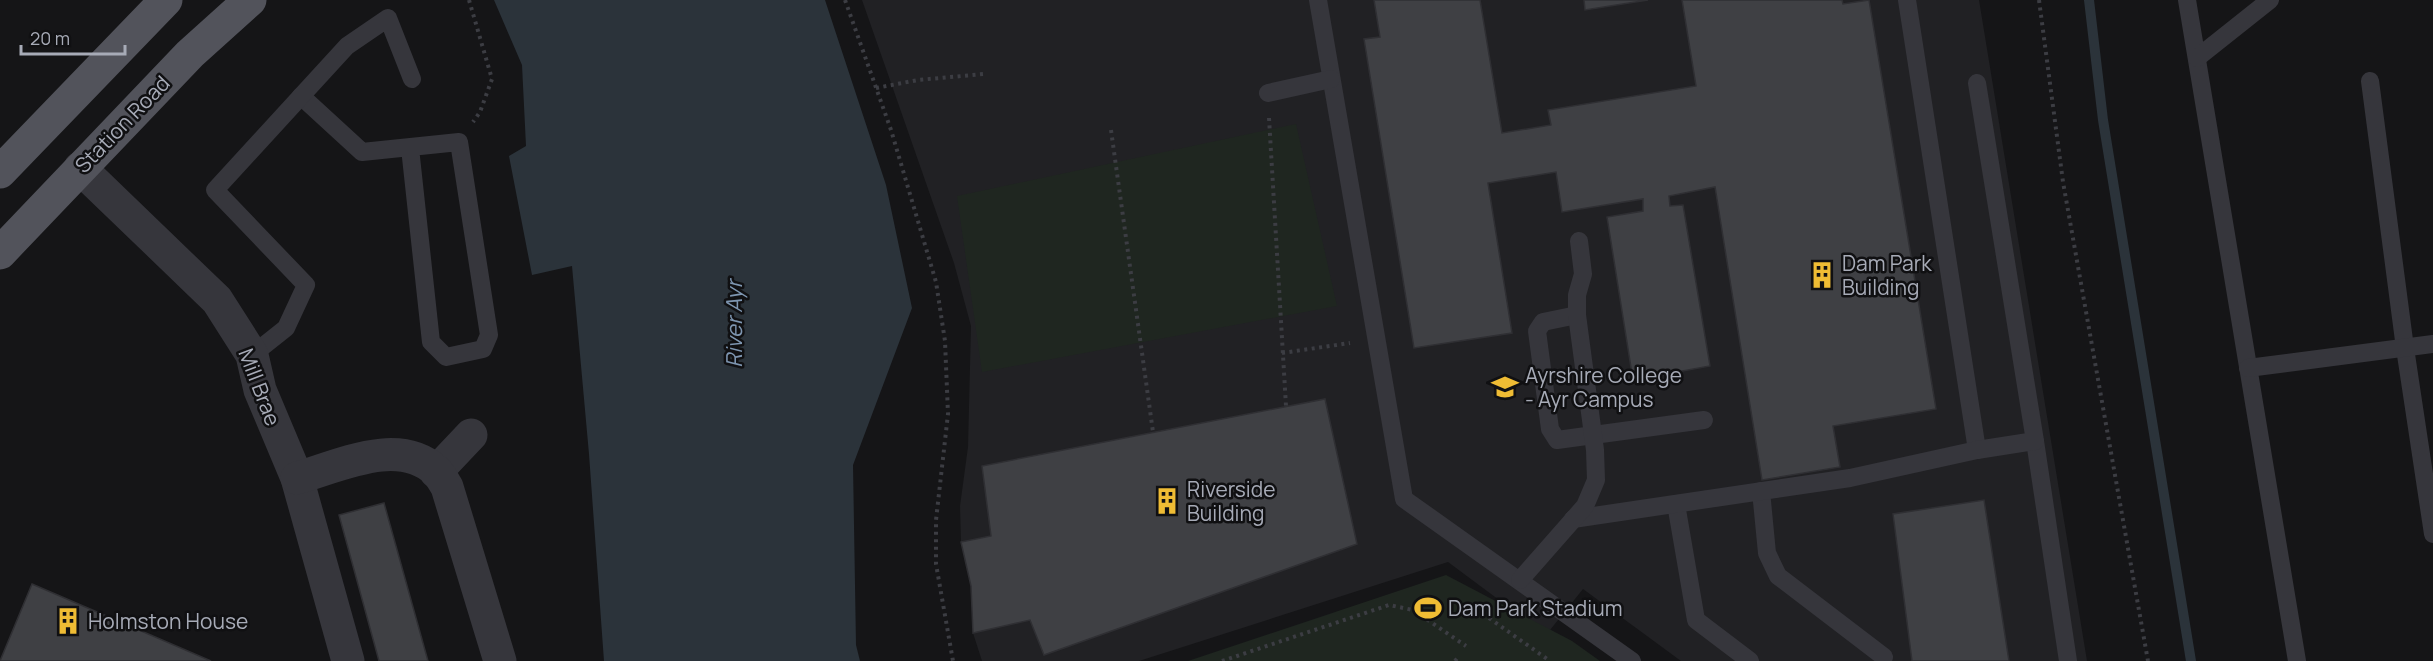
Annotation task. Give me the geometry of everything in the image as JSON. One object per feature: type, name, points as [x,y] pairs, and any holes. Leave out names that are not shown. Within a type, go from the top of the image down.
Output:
[{"type":"main road","points":[[0,172],[166,0]]},
{"type":"main road","name":"Station Road","points":[[0,253],[190,54],[250,0]]},
{"type":"street","name":"Mill Brae","points":[[80,168],[217,300],[252,355],[260,390],[297,478],[348,661]]},
{"type":"street","points":[[436,472],[471,435]]},
{"type":"street","points":[[297,478],[372,456],[397,454],[423,462],[436,472],[447,487],[500,661]]},
{"type":"lane","points":[[1318,0],[1404,499],[1632,661]]},
{"type":"lane","points":[[1907,0],[1977,450]]},
{"type":"lane","points":[[2187,0],[2297,661]]},
{"type":"lane","points":[[2197,58],[2270,0]]},
{"type":"lane","points":[[252,355],[286,328],[306,285],[215,189],[347,46],[388,18],[412,79]]},
{"type":"lane","points":[[1268,93],[1331,79]]},
{"type":"lane","points":[[2370,81],[2405,348],[2433,534]]},
{"type":"lane","points":[[1977,83],[2068,661]]},
{"type":"lane","points":[[301,96],[362,152],[459,142],[489,335],[483,349],[446,357],[431,342],[410,148]]},
{"type":"lane","points":[[1520,580],[1585,506],[1596,480],[1593,436],[1577,315],[1577,295],[1583,274],[1580,241]]},
{"type":"lane","points":[[1577,315],[1543,322],[1537,331],[1550,429],[1557,440],[1704,420]]},
{"type":"lane","points":[[2248,368],[2433,344]]},
{"type":"lane","points":[[1574,519],[1850,478],[1977,450],[2035,441]]},
{"type":"lane","points":[[1761,491],[1767,553],[1778,576],[1884,657]]},
{"type":"lane","points":[[1676,504],[1696,620],[1750,661]]},
{"type":"path","points":[[459,142],[480,112],[492,79],[469,0]]},
{"type":"path","points":[[845,0],[876,88],[936,282],[945,341],[948,414],[936,520],[936,564],[953,661]]},
{"type":"path","points":[[2039,0],[2063,182],[2148,661]]},
{"type":"path","points":[[876,88],[918,80],[984,74]]},
{"type":"path","points":[[1268,93],[1286,406]]},
{"type":"path","points":[[1110,130],[1153,432]]},
{"type":"path","points":[[1282,353],[1355,342],[1358,351],[1378,348]]},
{"type":"path","points":[[1222,661],[1389,605],[1413,610],[1466,646]]},
{"type":"path","points":[[1489,618],[1550,661]]},
{"type":"path","points":[[1455,661],[1459,656]]},
{"type":"shaded area","name":"Ayrshire College - Ayr Campus","points":[[862,0],[1979,0],[2087,661],[1681,661],[1583,589],[1546,635],[1448,562],[1139,661],[982,661],[973,633],[971,586],[961,542],[960,506],[968,447],[971,326],[954,263]]},
{"type":"shaded area","points":[[1296,124],[1337,306],[982,372],[957,196]]},
{"type":"shaded area","name":"Dam Park Stadium","points":[[1446,575],[1572,641],[1600,661],[1188,661]]},
{"type":"water","name":"River Ayr","points":[[494,0],[825,0],[886,185],[912,308],[853,465],[856,645],[860,661],[604,661],[572,266],[532,275],[509,156],[526,146],[522,65]]},
{"type":"building","name":"Dam Park Building","points":[[1374,0],[1480,0],[1502,133],[1551,125],[1548,110],[1696,86],[1682,0],[1842,0],[1843,4],[1869,0],[1936,409],[1833,426],[1840,467],[1762,480],[1715,187],[1669,196],[1670,206],[1683,205],[1710,366],[1633,380],[1607,217],[1643,211],[1643,199],[1562,212],[1556,172],[1488,183],[1512,333],[1414,348],[1364,39],[1380,37]]},
{"type":"building","points":[[1584,0],[1648,0],[1585,10]]},
{"type":"building","name":"Riverside Building","points":[[1325,399],[1357,544],[1044,655],[1030,620],[973,633],[971,586],[961,542],[991,536],[982,466]]},
{"type":"building","points":[[1984,500],[2009,661],[1912,661],[1893,514]]},
{"type":"building","points":[[384,503],[428,661],[379,661],[339,515]]},
{"type":"building","name":"Holmston House","points":[[32,584],[211,661],[0,661]]},
{"type":"waterway","points":[[2089,0],[2103,120],[2191,661]]},
{"type":"place","name":"Dam Park Building","points":[[1822,275]]},
{"type":"place","name":"Ayrshire College - Ayr Campus","points":[[1505,387]]},
{"type":"place","name":"Riverside Building","points":[[1167,501]]},
{"type":"place","name":"Dam Park Stadium","points":[[1428,608]]},
{"type":"place","name":"Holmston House","points":[[68,621]]}]
